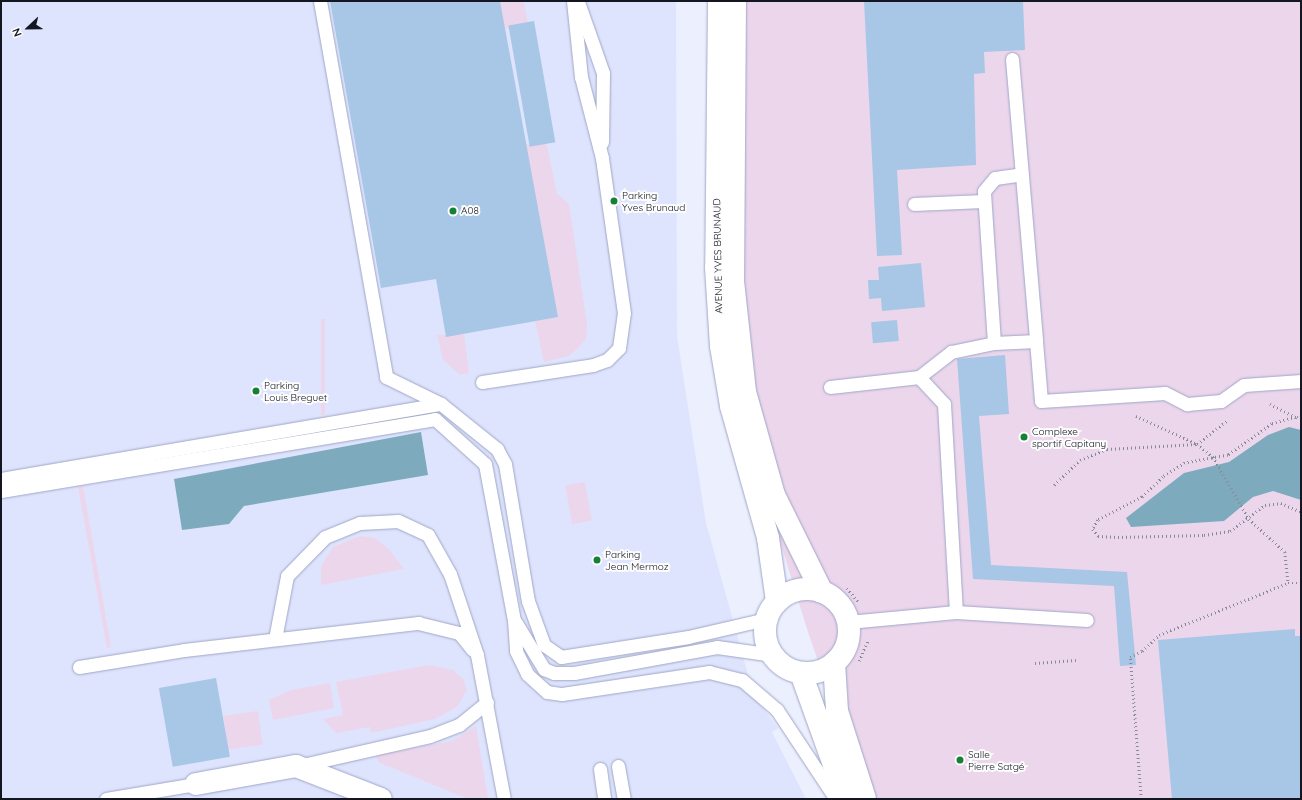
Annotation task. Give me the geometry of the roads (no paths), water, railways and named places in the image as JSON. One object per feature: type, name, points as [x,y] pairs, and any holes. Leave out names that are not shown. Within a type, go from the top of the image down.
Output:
[{"type":"street","name":"AVENUE YVES BRUNAUD","points":[[719,1],[717,292],[721,346],[731,406],[768,538],[772,610]]},
{"type":"street","name":"AVENUE YVES BRUNAUD","points":[[735,1],[733,281],[745,392],[774,495],[832,587]]},
{"type":"street","points":[[832,587],[838,604],[856,621],[847,644],[834,663],[813,673],[801,673],[787,669],[773,655],[764,634],[772,610],[800,589],[832,587]]},
{"type":"street","points":[[834,663],[837,711],[865,799]]},
{"type":"street","points":[[801,673],[846,799]]},
{"type":"street","points":[[196,784],[296,766],[381,799]]},
{"type":"lane","points":[[320,1],[386,377],[441,404],[497,449],[505,464],[528,601],[544,645],[561,657],[688,637],[772,610]]},
{"type":"lane","points":[[482,382],[593,365],[607,360],[620,348],[624,312],[602,158],[581,77],[573,1]]},
{"type":"lane","points":[[578,1],[603,74],[602,158]]},
{"type":"lane","points":[[1012,59],[1041,401],[1165,392],[1187,404],[1221,401],[1244,385],[1301,380]]},
{"type":"lane","points":[[994,343],[984,190],[995,178],[1022,174]]},
{"type":"lane","points":[[914,204],[984,201]]},
{"type":"lane","points":[[830,387],[919,377],[951,352],[994,343],[1036,341]]},
{"type":"lane","points":[[919,377],[944,404],[956,612]]},
{"type":"lane","points":[[1,479],[441,404]]},
{"type":"lane","points":[[1,491],[435,419],[485,464],[514,620],[516,651],[527,674],[547,692],[562,694],[709,672],[742,680],[777,710],[836,799]]},
{"type":"lane","points":[[275,638],[287,576],[325,537],[360,523],[398,521],[428,535],[450,574],[478,655],[504,799]]},
{"type":"lane","points":[[856,621],[956,612],[1087,620]]},
{"type":"lane","points":[[514,620],[544,669],[554,673],[574,673],[717,647],[773,655]]},
{"type":"lane","points":[[79,667],[275,638],[418,624],[459,633],[478,655]]},
{"type":"lane","points":[[296,766],[430,736],[459,725],[487,702]]},
{"type":"lane","points":[[618,766],[624,799]]},
{"type":"lane","points":[[600,769],[604,799]]},
{"type":"lane","points":[[106,799],[196,784]]},
{"type":"place","name":"Parking Yves Brunaud","points":[[614,201]]},
{"type":"place","name":"A08","points":[[453,211]]},
{"type":"place","name":"Parking Louis Breguet","points":[[256,391]]},
{"type":"place","name":"Complexe sportif Capitany","points":[[1024,437]]},
{"type":"place","name":"Parking Jean Mermoz","points":[[597,560]]},
{"type":"place","name":"Salle Pierre Satgé","points":[[960,760]]}]
